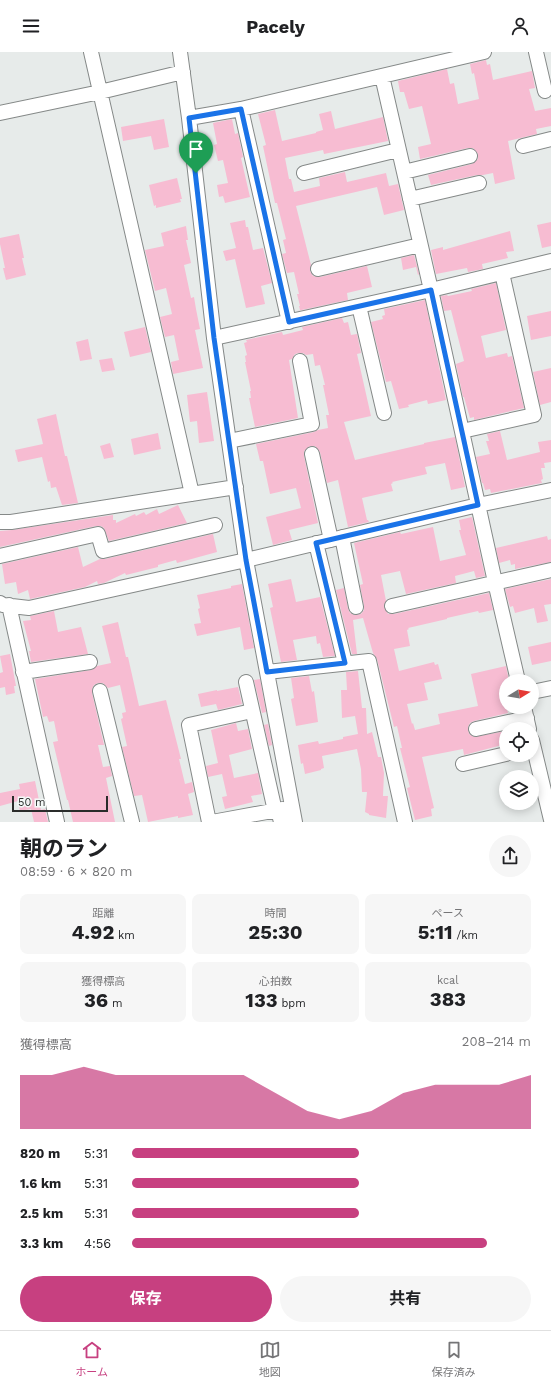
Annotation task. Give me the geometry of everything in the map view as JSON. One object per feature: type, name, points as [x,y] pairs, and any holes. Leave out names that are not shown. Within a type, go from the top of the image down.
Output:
[{"type":"street","points":[[91,52],[192,494]]},
{"type":"street","points":[[180,52],[214,338],[246,560],[295,822]]},
{"type":"street","points":[[189,118],[241,109],[484,52]]},
{"type":"street","points":[[536,52],[545,91]]},
{"type":"street","points":[[0,113],[100,92],[183,72]]},
{"type":"street","points":[[382,76],[516,674]]},
{"type":"street","points":[[241,109],[289,322]]},
{"type":"street","points":[[523,146],[551,139]]},
{"type":"street","points":[[304,173],[398,150]]},
{"type":"street","points":[[404,172],[470,156]]},
{"type":"street","points":[[410,199],[479,183]]},
{"type":"street","points":[[318,269],[420,245]]},
{"type":"street","points":[[214,338],[431,290],[551,261]]},
{"type":"street","points":[[462,431],[534,415],[502,273]]},
{"type":"street","points":[[359,306],[384,413]]},
{"type":"street","points":[[229,442],[312,424],[300,361]]},
{"type":"street","points":[[312,454],[356,607]]},
{"type":"street","points":[[0,522],[11,522],[236,487]]},
{"type":"street","points":[[57,822],[23,672],[3,605],[29,608],[246,560],[478,505],[551,490]]},
{"type":"street","points":[[0,556],[98,534],[103,551],[215,525]]},
{"type":"street","points":[[316,543],[345,663]]},
{"type":"street","points":[[392,606],[551,570]]},
{"type":"street","points":[[267,672],[369,661],[405,822]]},
{"type":"street","points":[[23,672],[90,662]]},
{"type":"street","points":[[246,682],[278,814]]},
{"type":"street","points":[[539,691],[551,688]]},
{"type":"street","points":[[100,691],[132,822]]},
{"type":"street","points":[[209,822],[189,725],[252,711]]},
{"type":"street","points":[[476,729],[527,718]]},
{"type":"street","points":[[463,764],[499,756]]},
{"type":"street","points":[[537,762],[550,821]]},
{"type":"street","points":[[212,822],[278,814],[292,808]]},
{"type":"building","points":[[486,60],[487,65],[490,64],[493,80],[532,71],[535,88],[529,89],[535,111],[551,108],[551,126],[536,129],[537,134],[508,141],[515,179],[495,184],[493,173],[431,185],[428,175],[472,164],[478,159],[478,154],[473,148],[468,148],[420,159],[418,147],[431,144],[422,106],[409,109],[404,92],[400,92],[398,81],[447,69],[450,84],[454,83],[458,104],[479,99],[474,73],[472,74],[470,64]]},
{"type":"building","points":[[275,110],[282,141],[323,130],[319,114],[331,111],[335,129],[383,117],[388,141],[324,154],[323,150],[285,158],[289,179],[291,179],[294,192],[320,186],[319,178],[345,172],[347,182],[386,173],[389,186],[398,184],[404,210],[384,215],[377,187],[296,206],[311,265],[310,271],[313,276],[320,277],[367,266],[372,287],[347,293],[348,300],[297,311],[300,310],[297,294],[299,294],[294,272],[287,273],[282,254],[286,253],[283,240],[286,239],[277,203],[275,203],[263,146],[266,145],[258,114]]},
{"type":"building","points":[[164,119],[169,147],[154,150],[151,136],[123,141],[121,127]]},
{"type":"building","points":[[232,119],[235,134],[238,133],[243,157],[241,158],[250,197],[225,203],[223,196],[219,197],[217,185],[228,183],[223,160],[218,161],[214,145],[217,144],[213,123]]},
{"type":"building","points":[[177,178],[182,199],[180,199],[181,202],[156,208],[156,205],[154,206],[149,185]]},
{"type":"building","points":[[245,220],[253,250],[263,248],[272,283],[261,286],[265,304],[246,308],[235,259],[226,261],[223,251],[236,248],[230,223]]},
{"type":"building","points":[[551,222],[551,246],[542,248],[537,225]]},
{"type":"building","points":[[186,226],[188,240],[186,240],[191,263],[184,265],[191,298],[194,297],[200,329],[195,330],[203,368],[173,374],[171,362],[179,360],[174,335],[165,337],[160,317],[172,314],[166,288],[155,291],[145,250],[164,246],[161,233]]},
{"type":"building","points":[[510,231],[514,251],[506,252],[508,258],[482,264],[483,269],[468,272],[467,268],[436,274],[431,250],[443,247],[443,250]]},
{"type":"building","points":[[19,234],[26,275],[6,280],[3,268],[5,268],[0,238]]},
{"type":"building","points":[[414,255],[418,275],[416,267],[403,270],[401,258]]},
{"type":"building","points":[[496,283],[506,330],[481,336],[486,358],[507,353],[508,357],[512,356],[524,408],[474,420],[474,417],[470,418],[463,397],[456,364],[464,361],[451,310],[444,311],[441,296],[472,291],[471,289]]},
{"type":"building","points":[[425,300],[446,400],[428,404],[427,400],[399,409],[391,381],[386,382],[371,322],[383,319],[382,316],[385,315],[384,309]]},
{"type":"building","points":[[551,311],[551,336],[531,340],[527,316]]},
{"type":"building","points":[[342,318],[344,323],[348,322],[351,335],[357,334],[361,353],[357,354],[371,416],[344,422],[355,460],[455,437],[465,487],[451,490],[445,463],[425,467],[427,474],[392,482],[393,483],[391,484],[393,491],[362,498],[367,520],[369,522],[348,527],[338,480],[327,483],[320,452],[315,446],[310,446],[304,451],[304,456],[318,523],[289,530],[292,540],[273,545],[266,517],[301,508],[296,488],[270,494],[263,461],[260,461],[256,444],[328,428],[326,415],[329,415],[323,385],[325,385],[320,365],[315,366],[313,354],[295,354],[292,359],[289,360],[298,418],[255,427],[249,398],[251,398],[251,391],[245,362],[245,356],[247,355],[244,343],[247,342],[246,340],[282,332],[283,335],[303,330],[302,327]]},
{"type":"building","points":[[145,327],[151,352],[130,357],[124,332]]},
{"type":"building","points":[[88,339],[92,359],[80,361],[76,342]]},
{"type":"building","points":[[112,358],[115,370],[102,372],[99,360]]},
{"type":"building","points":[[551,368],[551,402],[540,405],[533,372]]},
{"type":"building","points":[[207,392],[214,441],[199,443],[197,421],[190,422],[187,395]]},
{"type":"building","points":[[56,414],[65,456],[67,456],[78,503],[62,505],[56,487],[51,488],[50,481],[48,482],[42,457],[18,462],[15,450],[43,444],[37,419]]},
{"type":"building","points":[[500,431],[507,460],[540,452],[538,442],[551,440],[551,462],[544,463],[545,468],[541,468],[543,479],[541,480],[542,483],[491,493],[490,489],[485,490],[476,457],[490,454],[486,441],[489,441],[487,434]]},
{"type":"building","points":[[158,433],[161,449],[134,455],[131,439]]},
{"type":"building","points":[[110,443],[114,457],[104,459],[100,446]]},
{"type":"building","points":[[178,505],[187,523],[109,541],[104,528],[101,526],[96,526],[0,547],[0,531],[113,515],[113,520],[116,520],[116,523],[135,514],[136,516],[144,512],[146,515],[157,509],[159,514]]},
{"type":"building","points":[[472,517],[485,576],[476,578],[474,571],[455,576],[456,583],[406,594],[400,571],[381,575],[386,601],[384,607],[388,614],[394,614],[489,593],[493,610],[479,613],[478,611],[408,628],[409,629],[407,630],[410,646],[394,649],[399,671],[434,662],[435,665],[438,664],[442,679],[424,683],[428,700],[407,704],[415,730],[440,724],[438,714],[478,706],[471,674],[506,666],[508,674],[499,674],[499,714],[504,714],[474,721],[470,723],[468,727],[469,734],[474,737],[499,732],[499,746],[464,755],[463,749],[422,757],[434,808],[431,809],[432,816],[415,820],[407,788],[410,787],[400,748],[402,748],[397,726],[394,727],[377,659],[373,653],[363,618],[353,620],[357,654],[352,654],[336,590],[344,588],[350,613],[354,615],[361,614],[364,610],[364,606],[360,585],[363,584],[354,543],[400,532],[401,534],[433,527],[440,561],[466,555],[459,530],[461,530],[459,520]]},
{"type":"building","points":[[213,534],[217,552],[177,563],[176,560],[158,565],[158,567],[126,575],[125,573],[104,583],[98,584],[97,581],[85,587],[30,599],[28,590],[18,594],[16,582],[5,584],[2,564],[78,547],[83,567],[100,559]]},
{"type":"building","points":[[547,536],[548,540],[551,539],[551,562],[515,569],[515,564],[511,565],[510,560],[499,563],[496,548]]},
{"type":"building","points":[[291,579],[296,602],[320,597],[335,656],[323,657],[320,643],[317,644],[316,636],[293,640],[297,660],[281,662],[270,608],[273,607],[268,584]]},
{"type":"building","points":[[551,579],[551,604],[544,605],[548,621],[537,623],[534,608],[515,613],[513,606],[510,607],[505,589]]},
{"type":"building","points":[[242,584],[254,648],[244,650],[240,627],[197,636],[194,624],[201,623],[197,595],[231,588],[231,586]]},
{"type":"building","points":[[54,611],[58,632],[81,627],[88,654],[31,662],[29,651],[31,651],[23,621],[31,620],[30,616]]},
{"type":"building","points":[[118,622],[126,657],[128,657],[139,706],[166,700],[181,759],[179,759],[185,784],[192,782],[194,792],[188,794],[193,815],[178,818],[178,816],[148,822],[142,795],[134,796],[122,747],[127,746],[121,719],[123,718],[122,713],[126,712],[120,685],[108,688],[103,683],[98,683],[94,685],[92,693],[104,745],[98,745],[103,767],[110,766],[112,776],[106,778],[115,822],[73,822],[53,742],[58,741],[54,721],[49,722],[47,716],[43,717],[35,679],[91,670],[97,666],[111,663],[102,626]]},
{"type":"building","points":[[551,642],[551,661],[532,665],[528,647]]},
{"type":"building","points":[[10,654],[16,686],[14,686],[15,693],[6,695],[5,687],[0,688],[0,673],[3,672],[0,656]]},
{"type":"building","points":[[358,671],[362,708],[366,708],[367,734],[372,732],[378,757],[381,757],[384,773],[383,796],[388,796],[386,818],[369,815],[365,812],[367,792],[362,792],[361,769],[357,749],[322,756],[324,768],[321,770],[305,774],[303,763],[301,764],[298,745],[318,741],[319,744],[358,734],[355,716],[342,718],[341,690],[347,690],[346,672]]},
{"type":"building","points":[[309,676],[312,692],[314,691],[318,722],[296,726],[291,699],[294,698],[291,678]]},
{"type":"building","points":[[260,679],[266,712],[262,713],[254,680]]},
{"type":"building","points":[[238,687],[242,704],[218,710],[216,704],[201,707],[198,694]]},
{"type":"building","points":[[236,723],[238,731],[248,729],[252,749],[229,755],[234,778],[258,773],[262,794],[251,796],[253,802],[225,809],[222,797],[227,796],[222,774],[208,777],[206,766],[218,763],[211,730]]},
{"type":"building","points":[[268,724],[272,745],[269,746],[264,725]]},
{"type":"building","points":[[35,781],[41,810],[45,809],[48,822],[34,822],[31,809],[20,811],[18,801],[0,806],[0,793],[20,789],[19,784]]},
{"type":"route","points":[[241,109],[289,322],[431,290],[478,505],[316,543],[345,663],[267,672],[246,560],[214,338],[196,173],[189,118],[241,109]]}]
